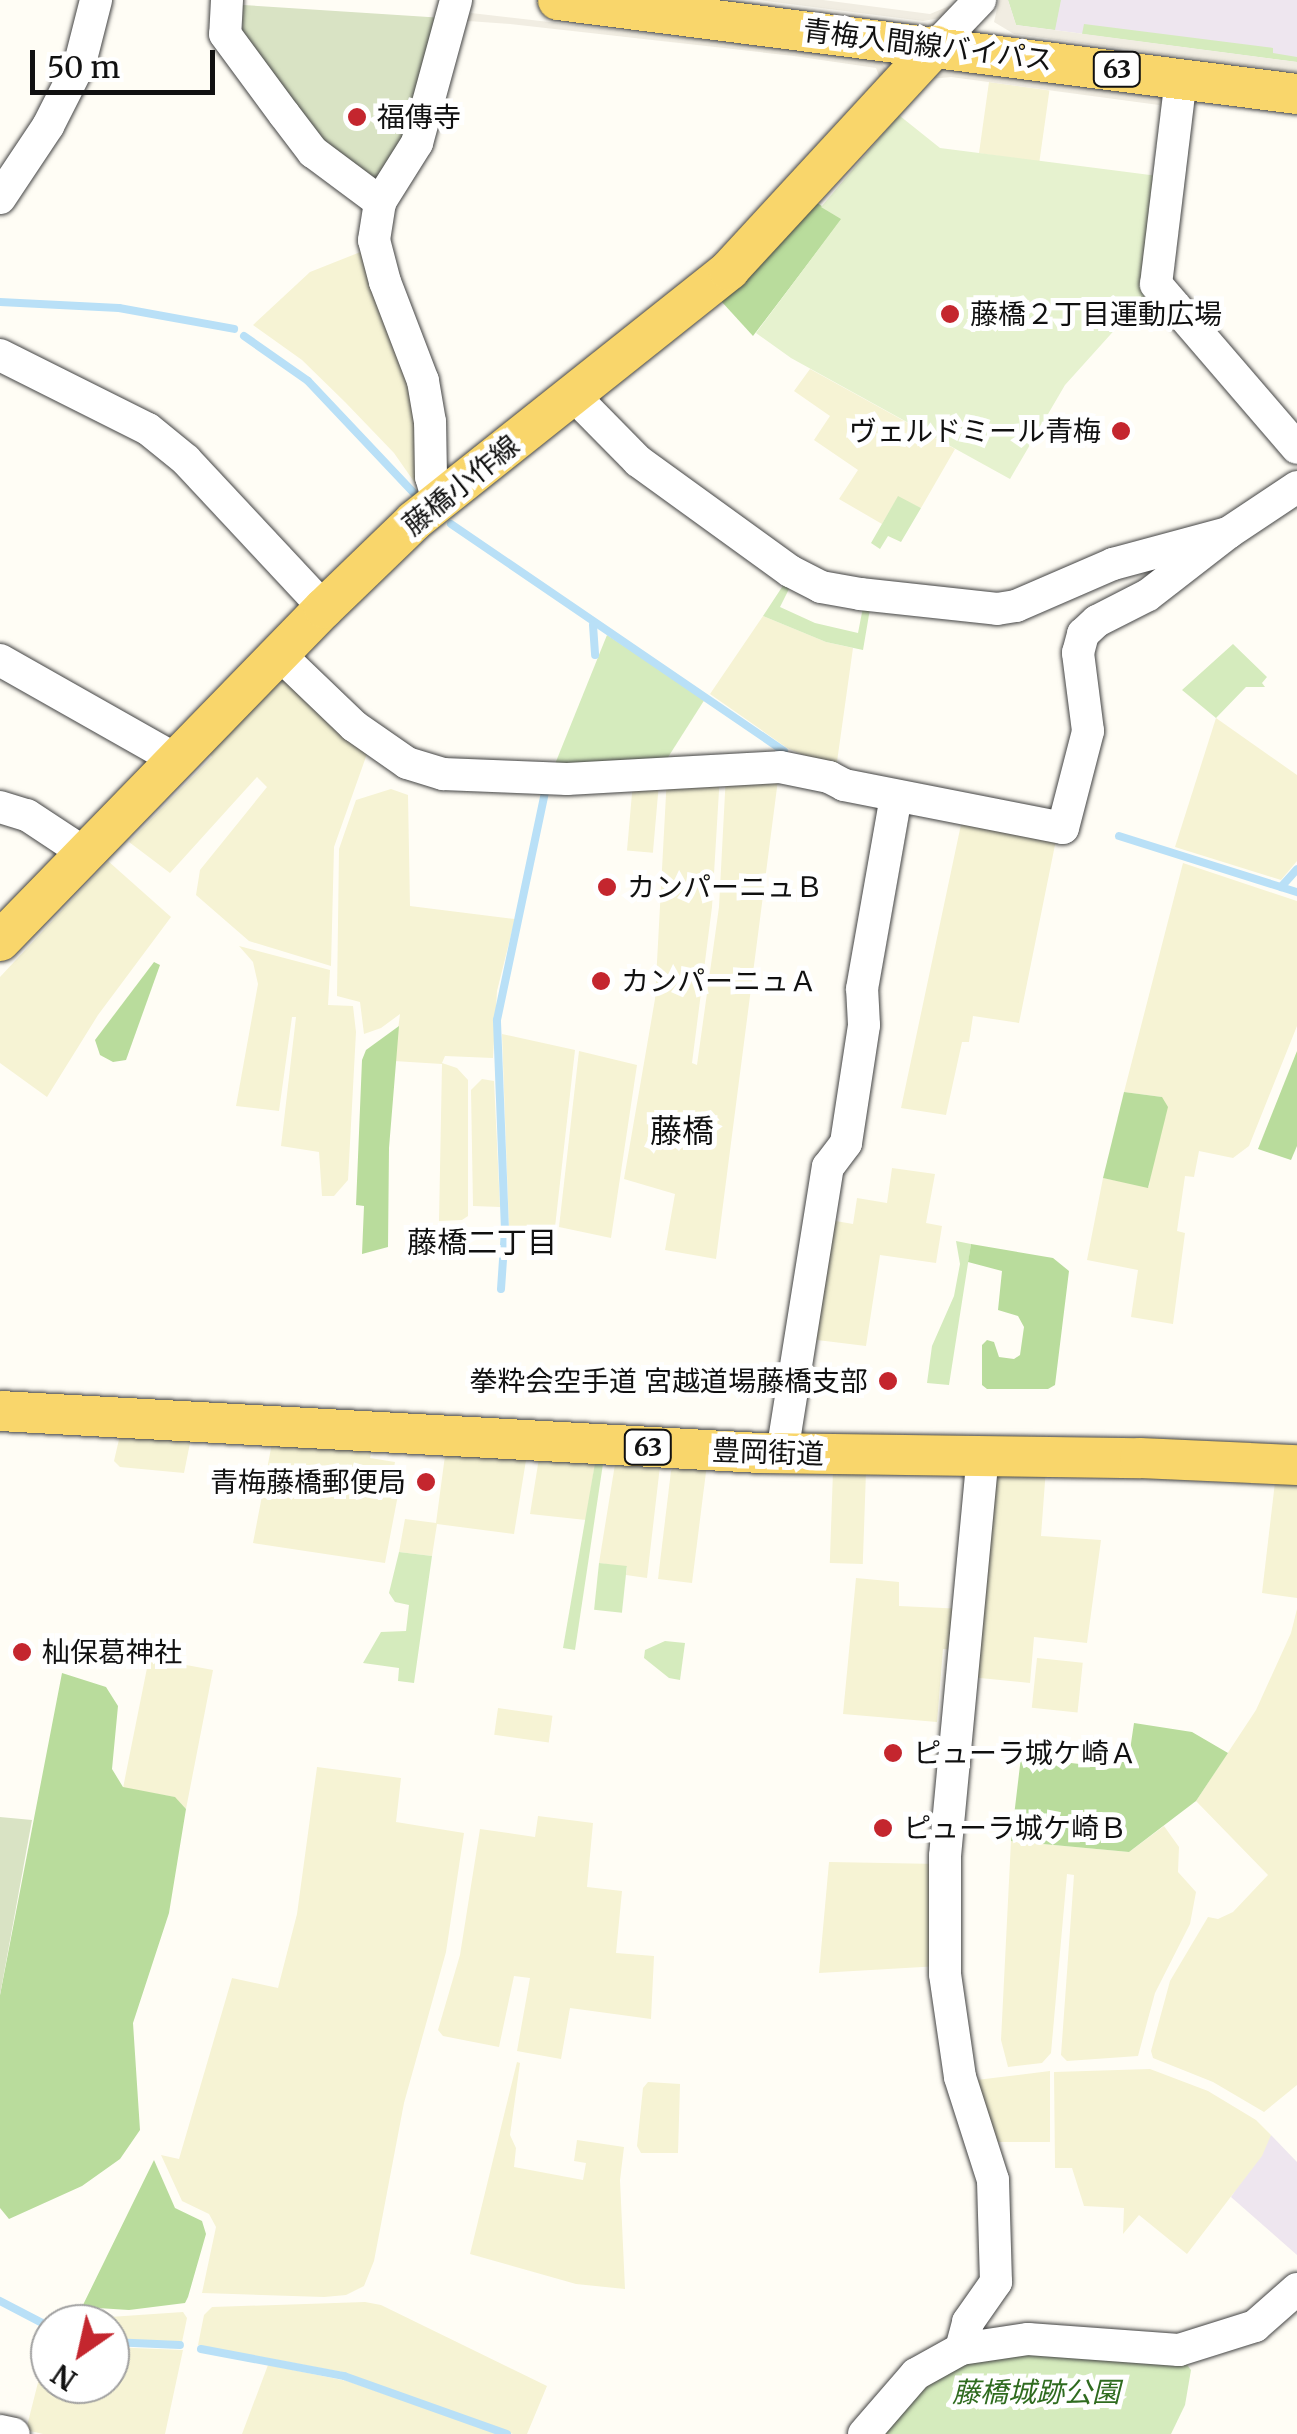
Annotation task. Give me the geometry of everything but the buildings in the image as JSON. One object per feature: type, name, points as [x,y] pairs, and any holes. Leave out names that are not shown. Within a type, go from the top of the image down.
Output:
[{"type":"main road","name":"青梅入間線バイパス","points":[[558,0],[670,5],[936,46],[1297,94]]},
{"type":"main road","name":"藤橋小作線","points":[[0,942],[324,608],[438,501],[676,316],[741,258],[936,46]]},
{"type":"main road","name":"豊岡街道","points":[[0,1411],[782,1453],[1297,1465]]},
{"type":"street","points":[[0,198],[48,126],[80,63],[96,0]]},
{"type":"street","points":[[227,0],[226,34],[284,114],[313,152],[380,202]]},
{"type":"street","points":[[438,501],[431,477],[430,422],[423,382],[378,262],[374,240],[380,202],[417,143],[456,0]]},
{"type":"street","points":[[936,46],[980,0]]},
{"type":"street","points":[[1181,78],[1156,284],[1297,448]]},
{"type":"street","points":[[0,355],[148,429],[186,460],[324,608]]},
{"type":"street","points":[[573,395],[601,428],[662,479],[790,571],[838,591],[1008,608],[1100,568],[1228,533]]},
{"type":"street","points":[[279,654],[354,726],[408,763],[443,774],[567,778],[780,767],[896,796],[1063,828],[1088,731],[1078,653],[1083,634],[1097,620],[1148,595],[1228,533],[1297,487]]},
{"type":"street","points":[[0,660],[177,760]]},
{"type":"street","points":[[782,1453],[828,1167],[846,1143],[864,1025],[862,989],[896,796]]},
{"type":"street","points":[[0,807],[27,815],[86,854]]},
{"type":"street","points":[[961,2349],[968,2322],[996,2282],[993,2180],[960,2078],[945,1974],[945,1856],[984,1455]]},
{"type":"street","points":[[864,2434],[916,2374],[961,2349],[1028,2339],[1179,2350],[1255,2326],[1297,2290]]},
{"type":"street","points":[[0,2431],[14,2434]]},
{"type":"shaded area","points":[[759,0],[823,0],[930,14],[954,4],[940,18],[923,21]]},
{"type":"shaded area","points":[[999,0],[1008,0],[1016,25],[1297,62],[1297,72],[1014,34],[994,22]]},
{"type":"shaded area","points":[[1008,0],[1297,0],[1297,62],[1016,25]]},
{"type":"shaded area","points":[[471,13],[879,60],[887,70],[883,86],[876,68],[794,56],[510,24],[468,21],[459,28]]},
{"type":"shaded area","points":[[935,67],[1159,95],[1166,113],[1159,105],[951,77],[930,79]]},
{"type":"shaded area","points":[[989,82],[1049,90],[1039,162],[979,153]]},
{"type":"shaded area","points":[[368,249],[410,372],[420,450],[415,483],[394,453],[302,360],[253,325],[310,272]]},
{"type":"shaded area","points":[[810,369],[955,449],[921,508],[898,497],[882,524],[839,499],[858,470],[814,440],[830,416],[794,391]]},
{"type":"shaded area","points":[[763,616],[826,642],[853,648],[836,769],[787,748],[710,694]]},
{"type":"shaded area","points":[[281,673],[368,751],[334,847],[331,966],[249,941],[196,895],[200,870],[267,787],[257,777],[170,873],[129,842],[212,757],[208,752]]},
{"type":"shaded area","points":[[1216,718],[1297,775],[1297,861],[1281,880],[1175,847]]},
{"type":"shaded area","points":[[779,772],[716,1259],[665,1250],[675,1194],[624,1179],[655,999],[667,776],[720,774],[712,907],[692,1063],[697,1065],[719,907],[726,774]]},
{"type":"shaded area","points":[[633,781],[659,783],[653,853],[627,850]]},
{"type":"shaded area","points":[[391,789],[408,795],[410,906],[515,919],[497,991],[493,1058],[445,1056],[442,1063],[457,1068],[468,1080],[468,1216],[462,1220],[439,1221],[442,1064],[394,1061],[400,1014],[381,1028],[364,1034],[360,1002],[337,996],[339,849],[356,800]]},
{"type":"shaded area","points":[[963,815],[1056,840],[1019,1023],[973,1016],[969,1042],[962,1042],[946,1115],[901,1108]]},
{"type":"shaded area","points":[[108,861],[171,917],[98,1015],[47,1097],[0,1063],[0,977]]},
{"type":"shaded area","points":[[1183,863],[1297,901],[1297,1026],[1249,1146],[1233,1158],[1199,1151],[1194,1177],[1185,1176],[1177,1231],[1185,1233],[1173,1324],[1131,1317],[1138,1270],[1087,1260],[1103,1178],[1149,1187],[1162,1097],[1124,1092]]},
{"type":"shaded area","points":[[239,946],[330,970],[328,1005],[353,1006],[356,1032],[348,1180],[334,1196],[322,1196],[319,1152],[281,1146],[296,1017],[292,1017],[279,1111],[236,1106],[258,984],[253,962]]},
{"type":"shaded area","points":[[502,1034],[575,1050],[555,1227],[509,1228]]},
{"type":"shaded area","points":[[579,1051],[637,1065],[611,1238],[559,1227]]},
{"type":"shaded area","points":[[482,1079],[494,1081],[500,1207],[473,1206],[471,1090]]},
{"type":"shaded area","points":[[892,1168],[935,1174],[926,1223],[942,1226],[936,1263],[880,1255],[866,1346],[809,1339],[830,1220],[853,1224],[857,1198],[887,1203]]},
{"type":"shaded area","points":[[192,1433],[184,1473],[120,1467],[114,1461],[120,1435]]},
{"type":"shaded area","points":[[272,1443],[373,1443],[370,1458],[395,1462],[392,1478],[401,1479],[385,1563],[253,1543]]},
{"type":"shaded area","points":[[446,1448],[527,1454],[514,1534],[437,1524],[432,1556],[399,1552],[405,1519],[436,1523]]},
{"type":"shaded area","points":[[596,1457],[586,1520],[530,1514],[539,1458]]},
{"type":"shaded area","points":[[616,1458],[660,1466],[647,1578],[626,1575],[627,1567],[599,1563]]},
{"type":"shaded area","points":[[678,1462],[707,1464],[692,1583],[658,1579],[671,1471]]},
{"type":"shaded area","points":[[991,1467],[1046,1468],[1041,1536],[1101,1540],[1087,1643],[1034,1637],[1030,1683],[970,1677]]},
{"type":"shaded area","points":[[833,1471],[866,1472],[863,1564],[830,1563]]},
{"type":"shaded area","points":[[1275,1482],[1297,1483],[1297,1598],[1262,1593]]},
{"type":"shaded area","points":[[856,1578],[899,1582],[899,1606],[965,1609],[962,1650],[943,1649],[937,1722],[843,1714]]},
{"type":"shaded area","points":[[1297,1609],[1297,2085],[1264,2112],[1213,2082],[1153,2058],[1151,2051],[1170,1981],[1208,1917],[1218,1919],[1233,1912],[1268,1875],[1196,1801],[1256,1710],[1291,1633]]},
{"type":"shaded area","points":[[149,1658],[213,1670],[186,1809],[174,1797],[123,1788]]},
{"type":"shaded area","points":[[1037,1658],[1083,1663],[1078,1713],[1032,1708]]},
{"type":"shaded area","points":[[498,1708],[552,1716],[549,1742],[494,1735]]},
{"type":"shaded area","points":[[317,1767],[401,1778],[396,1822],[464,1833],[446,1952],[404,2103],[374,2261],[364,2286],[346,2295],[324,2297],[202,2293],[216,2227],[209,2214],[182,2201],[161,2155],[179,2159],[232,1978],[278,1988],[297,1914]]},
{"type":"shaded area","points":[[538,1816],[593,1823],[587,1887],[622,1891],[616,1953],[654,1956],[651,2019],[570,2008],[561,2059],[517,2051],[530,1978],[514,1976],[499,2047],[443,2036],[438,2030],[460,1955],[480,1829],[535,1837]]},
{"type":"shaded area","points":[[1164,1826],[1179,1847],[1178,1872],[1196,1892],[1190,1924],[1155,1993],[1138,2056],[1067,2061],[1061,2055],[1074,1875],[1067,1874],[1051,2053],[1042,2063],[1008,2067],[1001,2040],[1011,1841],[1129,1852]]},
{"type":"shaded area","points":[[829,1862],[940,1864],[940,1966],[819,1973]]},
{"type":"shaded area","points":[[517,2062],[520,2063],[510,2135],[516,2148],[514,2167],[583,2180],[586,2163],[574,2161],[577,2140],[624,2147],[620,2180],[625,2289],[576,2284],[470,2254]]},
{"type":"shaded area","points":[[1150,2069],[1208,2091],[1256,2120],[1271,2135],[1262,2156],[1187,2254],[1139,2215],[1123,2234],[1124,2208],[1084,2206],[1072,2168],[1055,2168],[1054,2072]]},
{"type":"shaded area","points":[[1050,2071],[1050,2142],[991,2142],[968,2081]]},
{"type":"shaded area","points":[[648,2082],[680,2084],[678,2153],[641,2153],[637,2146],[643,2088]]},
{"type":"shaded area","points":[[1271,2135],[1297,2162],[1297,2255],[1231,2197]]},
{"type":"shaded area","points":[[365,2302],[381,2305],[547,2386],[527,2434],[513,2434],[342,2372],[198,2345],[204,2315],[212,2307]]},
{"type":"shaded area","points":[[183,2312],[187,2318],[182,2342],[130,2340],[130,2316]]},
{"type":"shaded area","points":[[130,2348],[183,2350],[165,2434],[43,2434],[26,2430],[33,2404],[130,2404]]},
{"type":"shaded area","points":[[268,2365],[347,2381],[499,2434],[242,2434]]},
{"type":"green space","points":[[1008,0],[1061,0],[1055,30],[1016,25]]},
{"type":"green space","points":[[243,5],[444,18],[408,138],[373,192],[319,144],[242,37]]},
{"type":"green space","points":[[1084,24],[1273,48],[1273,53],[1297,57],[1297,62],[1082,34]]},
{"type":"green space","name":"藤橋２丁目運動広場","points":[[895,112],[940,148],[1158,176],[1146,295],[1065,385],[1010,479],[791,358],[756,333],[841,219],[821,207],[894,121]]},
{"type":"green space","points":[[814,201],[842,219],[753,336],[721,301]]},
{"type":"green space","points":[[898,496],[921,508],[901,542],[888,536],[880,549],[871,543]]},
{"type":"green space","points":[[788,578],[793,581],[780,607],[815,623],[858,633],[864,602],[871,603],[863,650],[826,642],[763,616]]},
{"type":"green space","points":[[607,635],[705,699],[665,762],[553,769]]},
{"type":"green space","points":[[1233,644],[1267,677],[1262,683],[1265,687],[1246,687],[1216,718],[1182,690]]},
{"type":"green space","points":[[154,962],[160,965],[126,1060],[113,1062],[100,1055],[95,1040]]},
{"type":"green space","points":[[399,1026],[389,1148],[388,1247],[362,1254],[364,1206],[356,1205],[362,1060],[366,1050]]},
{"type":"green space","points":[[1297,1051],[1297,1146],[1291,1160],[1258,1149]]},
{"type":"green space","points":[[1124,1092],[1162,1097],[1168,1107],[1148,1188],[1103,1178]]},
{"type":"green space","points":[[956,1241],[971,1244],[949,1385],[927,1383],[932,1346],[954,1296],[960,1264]]},
{"type":"green space","points":[[971,1244],[1053,1258],[1069,1271],[1055,1385],[1048,1389],[987,1389],[982,1385],[982,1345],[987,1340],[994,1342],[999,1357],[1014,1359],[1020,1355],[1024,1327],[1018,1316],[998,1310],[1002,1271],[968,1262]]},
{"type":"green space","points":[[596,1457],[604,1457],[575,1650],[563,1648]]},
{"type":"green space","points":[[399,1552],[432,1556],[414,1683],[398,1681],[399,1668],[363,1663],[381,1632],[406,1631],[409,1605],[395,1602],[389,1593]]},
{"type":"green space","points":[[599,1563],[627,1566],[622,1613],[594,1610]]},
{"type":"green space","points":[[665,1641],[685,1643],[680,1680],[669,1678],[644,1658],[645,1650]]},
{"type":"green space","points":[[62,1673],[106,1687],[118,1706],[112,1769],[123,1787],[175,1797],[186,1809],[169,1913],[133,2023],[140,2130],[120,2159],[82,2186],[9,2219],[0,2208],[0,1995]]},
{"type":"green space","points":[[1134,1723],[1192,1732],[1228,1753],[1196,1801],[1129,1852],[1011,1841],[1021,1757],[1113,1768],[1130,1750]]},
{"type":"green space","points":[[0,1817],[32,1820],[0,1995]]},
{"type":"green space","points":[[154,2160],[175,2208],[202,2221],[206,2234],[188,2297],[185,2303],[130,2310],[130,2304],[83,2304]]},
{"type":"green space","name":"藤橋城跡公園","points":[[998,2353],[1184,2361],[1191,2370],[1185,2405],[1171,2434],[880,2434],[894,2416],[943,2372]]},
{"type":"waterway","points":[[0,302],[119,308],[234,329]]},
{"type":"waterway","points":[[244,336],[308,381],[413,492]]},
{"type":"waterway","points":[[451,524],[784,751]]},
{"type":"waterway","points":[[593,625],[595,655]]},
{"type":"waterway","points":[[501,1289],[505,1230],[497,1020],[546,788]]},
{"type":"waterway","points":[[1119,836],[1297,892]]},
{"type":"waterway","points":[[1281,887],[1297,869]]},
{"type":"waterway","points":[[0,2301],[30,2317]]},
{"type":"waterway","points":[[130,2343],[180,2345]]},
{"type":"waterway","points":[[201,2349],[344,2376],[507,2434]]},
{"type":"place","name":"福傳寺","points":[[357,117]]},
{"type":"place","name":"藤橋２丁目運動広場","points":[[950,314]]},
{"type":"place","name":"ヴェルドミール青梅","points":[[1121,431]]},
{"type":"place","name":"カンパーニュＢ","points":[[607,887]]},
{"type":"place","name":"カンパーニュＡ","points":[[601,981]]},
{"type":"place","name":"拳粋会空手道 宮越道場藤橋支部","points":[[888,1381]]},
{"type":"place","name":"青梅藤橋郵便局","points":[[426,1482]]},
{"type":"place","name":"杣保葛神社","points":[[22,1652]]},
{"type":"place","name":"ピューラ城ケ崎Ａ","points":[[893,1753]]},
{"type":"place","name":"ピューラ城ケ崎Ｂ","points":[[883,1828]]},
{"type":"district","name":"藤橋","points":[[682,1131]]},
{"type":"district","name":"藤橋二丁目","points":[[482,1242]]}]
